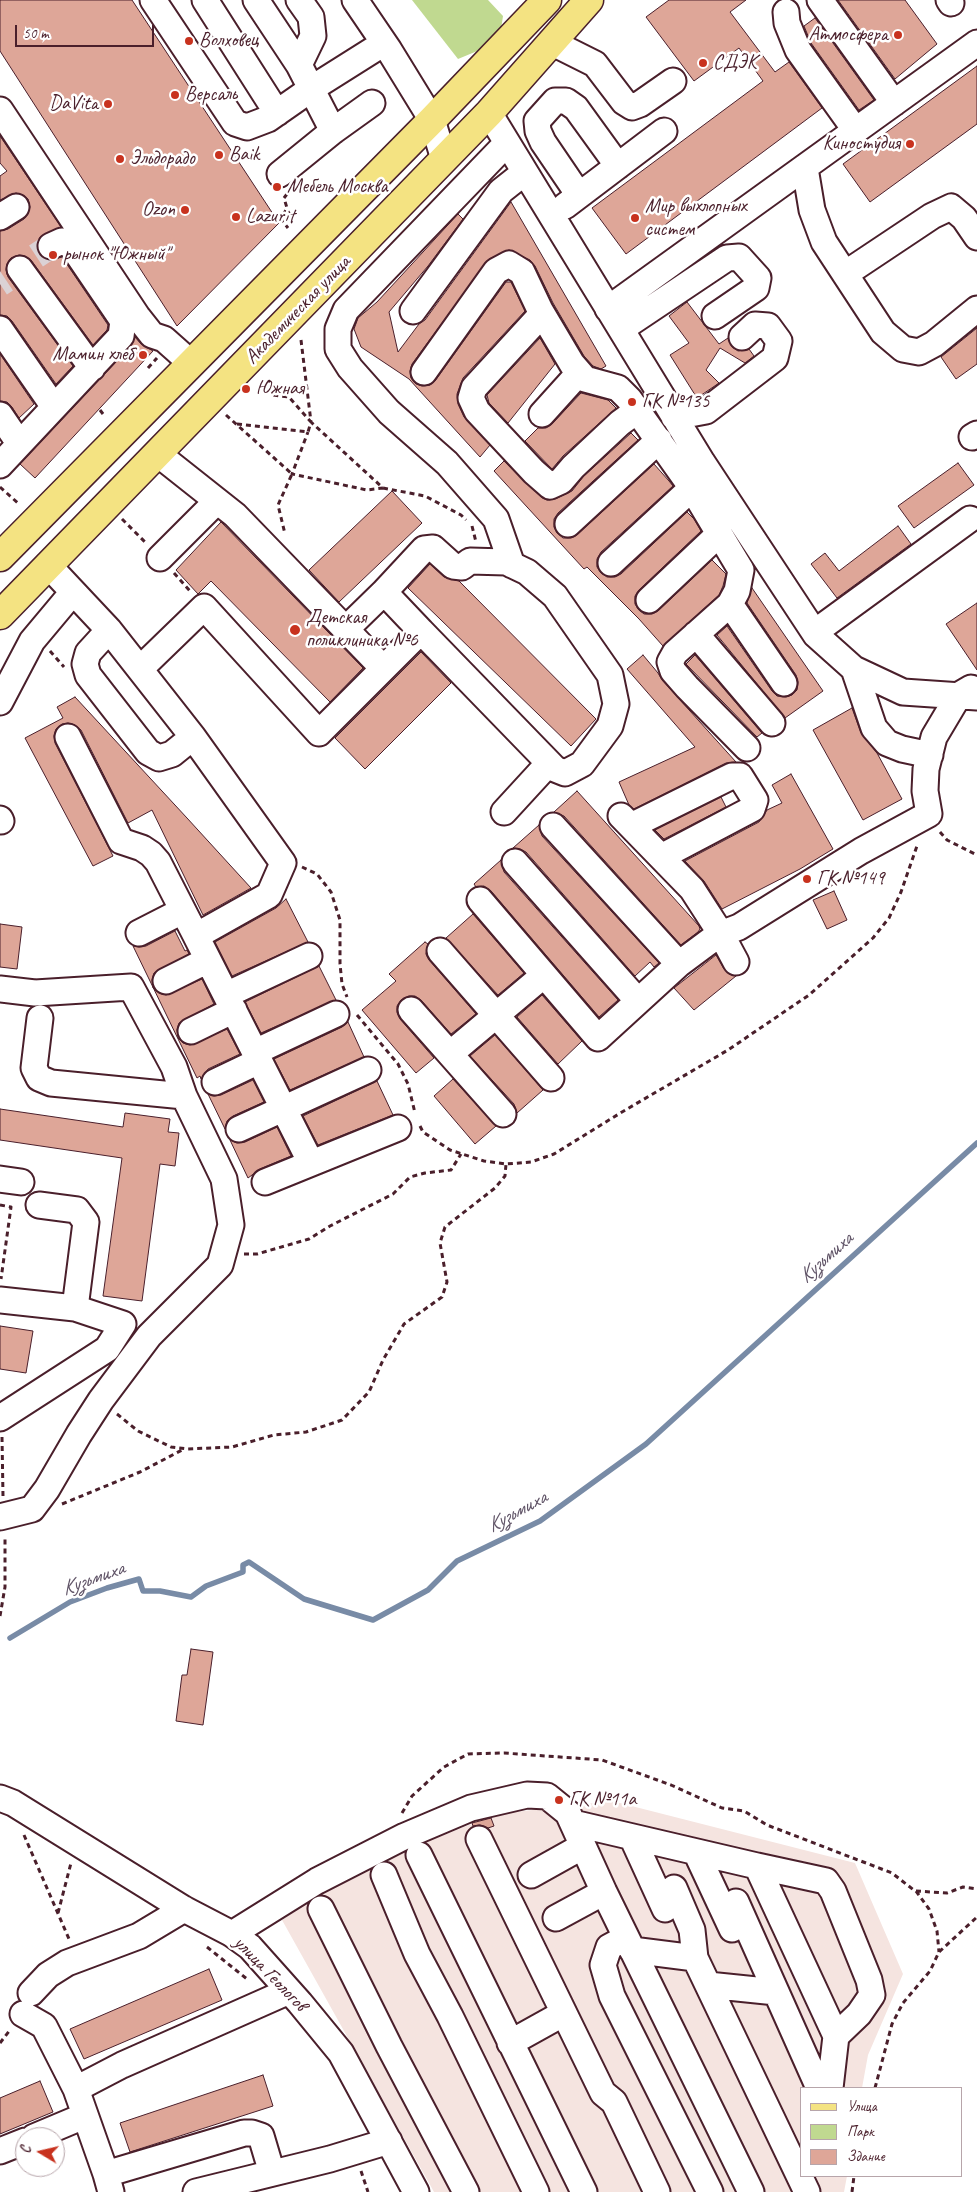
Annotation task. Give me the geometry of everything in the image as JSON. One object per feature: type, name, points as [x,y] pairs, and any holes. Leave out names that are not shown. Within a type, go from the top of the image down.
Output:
[{"type":"main road","points":[[0,556],[432,120],[547,0]]},
{"type":"main road","name":"Академическая улица","points":[[0,615],[489,113],[589,0]]},
{"type":"main road","points":[[25,531],[48,565]]},
{"type":"street","points":[[153,0],[235,123],[247,127],[268,119],[311,89],[384,43]]},
{"type":"street","points":[[205,0],[277,112]]},
{"type":"street","points":[[256,0],[298,65],[334,131]]},
{"type":"street","points":[[298,65],[313,36],[311,18],[299,0]]},
{"type":"street","points":[[355,0],[432,120],[444,159]]},
{"type":"street","points":[[820,0],[894,103]]},
{"type":"street","points":[[788,4],[788,23],[798,50],[856,131]]},
{"type":"street","points":[[551,42],[595,64],[624,102],[632,107],[640,104],[673,81]]},
{"type":"street","points":[[614,319],[805,168],[977,43]]},
{"type":"street","points":[[579,195],[543,142],[538,130],[537,121],[555,101],[566,101],[576,108],[618,166]]},
{"type":"street","points":[[280,174],[334,131],[372,104]]},
{"type":"street","points":[[0,110],[137,316],[152,335],[164,339],[191,363]]},
{"type":"street","points":[[489,113],[674,416],[815,632],[854,669],[903,692],[971,692]]},
{"type":"street","points":[[551,216],[664,131]]},
{"type":"street","points":[[507,142],[346,310],[338,329],[338,349],[350,368],[390,412],[446,463],[496,519],[512,565]]},
{"type":"street","points":[[805,168],[812,210],[824,242],[883,332],[903,349],[920,352],[934,344],[977,309]]},
{"type":"street","points":[[413,311],[501,191],[525,172]]},
{"type":"street","points":[[845,274],[932,216],[951,207],[964,218],[977,237]]},
{"type":"street","points":[[0,465],[92,368],[120,336],[123,321],[72,246],[62,241],[28,263],[92,368]]},
{"type":"street","points":[[614,319],[727,258],[739,257],[758,278],[756,288],[715,316]]},
{"type":"street","points":[[424,372],[496,271],[509,264],[522,272],[542,314],[579,373],[586,379],[618,388],[634,405],[692,488],[740,570],[736,591],[730,604],[675,652],[670,662],[674,671],[747,748]]},
{"type":"street","points":[[542,314],[474,388],[470,398],[477,411],[534,472],[550,486],[562,480],[573,467],[620,423],[634,405],[657,388]]},
{"type":"street","points":[[674,416],[706,411],[775,358],[779,341],[768,326],[755,326],[742,336]]},
{"type":"street","points":[[0,328],[54,407]]},
{"type":"street","points":[[542,414],[579,373]]},
{"type":"street","points":[[0,415],[20,443]]},
{"type":"street","points":[[568,524],[659,440]]},
{"type":"street","points":[[158,454],[235,515],[383,668]]},
{"type":"street","points":[[611,563],[692,488]]},
{"type":"street","points":[[164,563],[218,501]]},
{"type":"street","points":[[815,632],[970,519]]},
{"type":"street","points":[[649,600],[719,534]]},
{"type":"street","points":[[346,629],[424,549],[433,548],[453,566],[462,567],[470,561],[506,562],[527,572],[555,596],[610,675],[616,704],[610,726],[582,764],[565,773],[555,769],[384,592]]},
{"type":"street","points":[[48,565],[109,630],[193,736],[283,863],[270,895],[196,936]]},
{"type":"street","points":[[0,702],[32,641],[73,592]]},
{"type":"street","points":[[730,604],[784,683]]},
{"type":"street","points":[[140,669],[204,606],[319,733],[421,631]]},
{"type":"street","points":[[109,630],[88,653],[85,664],[88,676],[148,752],[159,758],[172,754],[193,736]]},
{"type":"street","points":[[696,634],[772,724]]},
{"type":"street","points":[[854,669],[874,728],[887,743],[902,749],[930,755]]},
{"type":"street","points":[[480,900],[598,1038],[679,964],[721,934],[739,927],[861,851],[928,814],[925,791],[934,737],[971,692]]},
{"type":"street","points":[[68,737],[121,841],[142,848],[158,862],[311,1163]]},
{"type":"street","points":[[504,812],[549,763]]},
{"type":"street","points":[[661,857],[752,809],[754,800],[740,776],[732,776],[625,821],[692,889],[721,934],[736,962]]},
{"type":"street","points":[[552,826],[679,964]]},
{"type":"street","points":[[515,862],[638,1001]]},
{"type":"street","points":[[139,932],[182,911]]},
{"type":"street","points":[[440,951],[551,1078]]},
{"type":"street","points":[[190,1032],[230,1002],[309,956]]},
{"type":"street","points":[[166,981],[208,960]]},
{"type":"street","points":[[450,1054],[544,974]]},
{"type":"street","points":[[0,989],[35,993],[131,987],[174,1067],[184,1096],[224,1178],[231,1225],[220,1265],[148,1336],[101,1400],[32,1509],[2,1517]]},
{"type":"street","points":[[411,1010],[503,1114]]},
{"type":"street","points":[[215,1082],[336,1014]]},
{"type":"street","points":[[40,1018],[34,1068],[39,1078],[51,1083],[184,1096]]},
{"type":"street","points":[[239,1129],[368,1070]]},
{"type":"street","points":[[265,1182],[398,1128]]},
{"type":"street","points":[[39,1205],[77,1210],[86,1222],[75,1308]]},
{"type":"street","points":[[0,1300],[126,1315],[148,1336]]},
{"type":"street","points":[[1,1427],[107,1349],[126,1315]]},
{"type":"street","points":[[232,1934],[317,1881],[395,1841],[470,1808],[527,1795],[547,1796],[568,1813],[629,1944],[751,2192]]},
{"type":"street","name":"улица Геологов","points":[[7,1800],[184,1909],[232,1934],[250,1947],[282,1994],[341,2053],[416,2192]]},
{"type":"street","points":[[573,1823],[826,1881],[833,1891],[869,1980],[872,1995],[859,2014],[836,2036]]},
{"type":"street","points":[[632,1837],[669,1898],[692,1930],[695,1958],[807,2192]]},
{"type":"street","points":[[479,1839],[603,2093],[614,2102],[657,2192]]},
{"type":"street","points":[[531,1875],[583,1846]]},
{"type":"street","points":[[696,1852],[747,1962]]},
{"type":"street","points":[[419,1855],[584,2192]]},
{"type":"street","points":[[757,1866],[836,2036],[830,2087]]},
{"type":"street","points":[[384,1875],[417,1954],[450,2016],[536,2192]]},
{"type":"street","points":[[556,1918],[604,1892]]},
{"type":"street","points":[[736,1902],[819,2087]]},
{"type":"street","points":[[321,1908],[389,2046],[466,2192]]},
{"type":"street","points":[[184,1909],[139,1936],[66,1963],[48,1975],[27,2004],[44,2026],[76,2090],[109,2183],[244,2133],[261,2136],[272,2173]]},
{"type":"street","points":[[695,1958],[629,1944],[609,1947],[603,1965],[612,1996],[710,2192]]},
{"type":"street","points":[[708,1985],[776,1992]]},
{"type":"street","points":[[76,2090],[122,2065],[282,1994]]},
{"type":"street","points":[[510,2043],[564,2013]]},
{"type":"street","points":[[58,2127],[84,2116]]},
{"type":"street","points":[[196,2192],[389,2142]]},
{"type":"street","points":[[0,2151],[15,2145]]},
{"type":"street","points":[[813,2192],[816,2177]]},
{"type":"path","points":[[280,174],[290,187],[284,198],[288,208],[281,219],[288,228]]},
{"type":"path","points":[[285,538],[278,505],[292,474],[311,422],[301,340]]},
{"type":"path","points":[[260,382],[273,395],[289,397],[311,422],[383,488]]},
{"type":"path","points":[[100,410],[103,414]]},
{"type":"path","points":[[226,415],[292,474],[366,490],[383,488],[425,496],[460,515],[472,526],[477,539],[470,561]]},
{"type":"path","points":[[237,424],[308,432]]},
{"type":"path","points":[[0,486],[19,504]]},
{"type":"path","points":[[164,563],[192,593]]},
{"type":"path","points":[[928,814],[934,825],[947,840],[977,855]]},
{"type":"path","points":[[222,1255],[257,1254],[309,1239],[330,1226],[393,1194],[410,1177],[451,1170],[461,1154]]},
{"type":"path","points":[[101,1400],[138,1431],[171,1447],[184,1449],[232,1448],[248,1441],[274,1434],[306,1432],[342,1420],[369,1392],[383,1360],[404,1324],[442,1297],[447,1282],[440,1243],[445,1227],[495,1188],[506,1176],[506,1164]]},
{"type":"path","points":[[0,1205],[11,1207],[0,1284]]},
{"type":"path","points":[[0,1616],[5,1587],[1,1427]]},
{"type":"path","points":[[40,1498],[56,1505],[66,1503],[140,1472],[184,1449]]},
{"type":"path","points":[[395,1841],[398,1820],[412,1796],[444,1766],[468,1754],[504,1752],[602,1760],[671,1785],[722,1808],[744,1811],[767,1825],[892,1873],[915,1890],[929,1909],[937,1931],[939,1952]]},
{"type":"path","points":[[7,1800],[78,1958]]},
{"type":"path","points":[[58,1914],[76,1842]]},
{"type":"path","points":[[915,1890],[947,1893],[963,1887],[977,1889]]},
{"type":"path","points":[[875,2087],[892,2024],[903,2003],[930,1971],[939,1952],[977,1917]]},
{"type":"path","points":[[205,1946],[282,1994]]},
{"type":"path","points":[[852,2192],[854,2177]]},
{"type":"shaded area","points":[[612,1801],[855,1863],[903,1974],[868,2055],[862,2087],[800,2087],[800,2177],[847,2177],[844,2192],[434,2192],[282,1920],[336,1883],[425,1842],[497,1814]]},
{"type":"green space","points":[[412,0],[488,0],[503,16],[499,42],[458,59]]},
{"type":"building","points":[[0,0],[132,0],[279,223],[177,326],[0,51]]},
{"type":"building","points":[[669,0],[746,0],[730,12],[775,72],[789,62],[822,108],[626,254],[592,208],[763,81],[739,48],[694,81],[646,17]]},
{"type":"building","points":[[838,0],[905,0],[937,44],[895,79]]},
{"type":"building","points":[[815,18],[874,100],[859,110],[811,43],[804,26]]},
{"type":"building","name":"Киностудия","points":[[977,66],[977,124],[870,202],[843,164]]},
{"type":"building","name":"рынок \"Южный\"","points":[[0,136],[61,227],[40,237],[37,244],[38,252],[42,257],[49,260],[62,257],[108,325],[107,330],[93,345],[31,260],[19,255],[11,258],[6,270],[8,277],[73,366],[56,384],[12,321],[7,316],[0,315],[0,231],[8,229],[24,219],[30,207],[28,199],[16,193],[0,200],[0,176],[7,171],[0,163]]},
{"type":"building","points":[[511,202],[606,366],[601,369],[593,366],[584,356],[530,260],[509,250],[489,259],[412,364],[410,371],[411,378],[416,384],[422,386],[430,385],[435,381],[506,282],[511,282],[525,311],[463,378],[457,394],[458,404],[464,417],[490,445],[480,457],[409,379],[361,347],[354,329],[358,318],[377,302],[458,214],[463,219],[428,266],[389,312],[398,352],[419,324],[425,320]]},
{"type":"building","points":[[687,302],[719,344],[728,338],[732,347],[738,351],[749,349],[754,356],[745,363],[720,348],[706,370],[719,383],[697,398],[670,355],[689,343],[669,316]]},
{"type":"building","points":[[977,328],[977,364],[956,379],[941,357]]},
{"type":"building","points":[[135,337],[141,344],[153,351],[35,478],[20,464],[131,346]]},
{"type":"building","points":[[540,338],[555,364],[508,423],[489,403],[487,395]]},
{"type":"building","points":[[0,354],[34,404],[19,418],[7,402],[0,401]]},
{"type":"building","points":[[581,393],[608,400],[616,408],[563,456],[552,469],[525,441],[538,428],[546,428],[552,424]]},
{"type":"building","points":[[631,433],[638,440],[558,513],[554,519],[554,527],[563,538],[571,538],[577,535],[654,464],[673,486],[601,552],[597,559],[597,567],[607,577],[615,577],[621,574],[687,512],[701,531],[639,590],[635,596],[635,604],[638,609],[644,614],[652,614],[658,611],[712,560],[726,574],[719,595],[663,646],[587,567],[584,569],[494,471],[504,461],[541,497],[547,500],[555,499],[572,491],[583,477]]},
{"type":"building","points":[[958,463],[974,485],[914,528],[898,506]]},
{"type":"building","points":[[392,491],[422,523],[339,602],[309,570]]},
{"type":"building","name":"Детская поликлиника №6","points":[[221,522],[363,668],[330,702],[211,581],[198,594],[176,570]]},
{"type":"building","points":[[898,526],[911,544],[837,598],[811,564],[825,553],[839,571]]},
{"type":"building","points":[[430,564],[444,577],[459,581],[596,719],[571,746],[408,588]]},
{"type":"building","points":[[752,588],[823,691],[785,718],[717,635],[727,626],[777,696],[786,697],[792,695],[797,690],[798,682],[796,675],[747,603]]},
{"type":"building","points":[[977,603],[977,670],[946,624]]},
{"type":"building","points":[[421,652],[451,683],[365,769],[335,738]]},
{"type":"building","points":[[643,655],[662,680],[736,762],[726,763],[634,809],[629,805],[619,782],[695,747],[627,669]]},
{"type":"building","points":[[695,655],[762,733],[757,737],[686,664]]},
{"type":"building","points":[[75,697],[251,888],[203,915],[152,810],[128,823],[81,730],[75,725],[62,724],[56,729],[55,743],[113,856],[93,866],[25,738],[63,718],[57,707]]},
{"type":"building","points":[[852,708],[861,733],[877,753],[902,799],[863,820],[813,730]]},
{"type":"building","points":[[791,774],[833,849],[800,869],[722,909],[704,881],[685,861],[759,822],[767,810],[782,803],[772,785]]},
{"type":"building","points":[[577,791],[699,926],[698,932],[681,945],[564,816],[554,812]]},
{"type":"building","points":[[721,797],[726,807],[664,839],[655,830]]},
{"type":"building","points":[[539,825],[542,836],[659,963],[654,967],[650,962],[635,976],[526,852],[513,848]]},
{"type":"building","points":[[501,860],[504,872],[618,1000],[599,1017],[491,891],[484,886],[476,887],[474,884]]},
{"type":"building","points":[[834,891],[847,920],[827,929],[813,900]]},
{"type":"building","points":[[286,899],[308,942],[232,976],[215,942],[276,908]]},
{"type":"building","points":[[473,914],[524,973],[498,995],[446,938]]},
{"type":"building","points":[[0,924],[22,927],[17,969],[0,967]]},
{"type":"building","points":[[175,931],[185,951],[187,950],[189,954],[154,973],[153,987],[133,946],[146,946]]},
{"type":"building","points":[[425,942],[428,944],[426,954],[429,960],[476,1014],[451,1034],[421,1000],[415,996],[409,996],[401,1000],[397,1006],[400,1019],[434,1058],[416,1073],[362,1010],[396,981],[389,974]]},
{"type":"building","points":[[716,955],[724,969],[729,974],[736,976],[694,1010],[674,988]]},
{"type":"building","points":[[319,966],[336,1000],[261,1033],[245,1002]]},
{"type":"building","points":[[202,979],[214,1004],[179,1023],[177,1030],[178,1038],[183,1043],[190,1045],[227,1029],[240,1054],[208,1069],[201,1079],[200,1076],[197,1078],[154,989],[166,995]]},
{"type":"building","points":[[542,995],[582,1041],[558,1064],[517,1017]]},
{"type":"building","points":[[348,1022],[364,1057],[290,1090],[274,1059],[342,1027]]},
{"type":"building","points":[[495,1035],[543,1090],[517,1113],[514,1104],[470,1056]]},
{"type":"building","points":[[453,1079],[496,1126],[475,1144],[434,1096]]},
{"type":"building","points":[[253,1080],[264,1102],[233,1116],[227,1121],[225,1129],[208,1094],[214,1096],[221,1095]]},
{"type":"building","points":[[377,1081],[393,1115],[318,1145],[303,1116]]},
{"type":"building","points":[[0,1109],[123,1127],[125,1113],[170,1119],[168,1132],[179,1133],[175,1166],[160,1164],[142,1301],[103,1296],[122,1158],[0,1140]]},
{"type":"building","points":[[277,1127],[291,1156],[260,1169],[248,1178],[230,1140],[237,1143],[245,1142]]},
{"type":"building","points":[[0,1326],[33,1331],[26,1373],[0,1369]]},
{"type":"building","points":[[191,1649],[213,1652],[203,1725],[176,1721],[182,1675],[187,1675]]},
{"type":"building","points":[[491,1818],[494,1826],[488,1828],[480,1825],[473,1826],[472,1823]]},
{"type":"building","points":[[209,1969],[222,2000],[84,2059],[70,2029]]},
{"type":"building","points":[[263,2075],[273,2106],[130,2152],[120,2123]]},
{"type":"building","points":[[40,2081],[53,2112],[0,2134],[0,2098]]},
{"type":"waterway","name":"Кузьмиха","points":[[10,1638],[70,1602],[107,1588],[139,1579],[143,1591],[160,1591],[191,1597],[206,1586],[243,1572],[243,1565],[249,1562],[304,1599],[373,1620],[428,1590],[457,1561],[540,1521],[646,1444],[977,1143]]},
{"type":"tunnel","points":[[36,256],[51,246]]},
{"type":"tunnel","points":[[0,284],[6,280]]},
{"type":"place","name":"Атмосфера","points":[[898,35]]},
{"type":"place","name":"Волховец","points":[[189,41]]},
{"type":"place","name":"СДЭК","points":[[703,63]]},
{"type":"place","name":"Версаль","points":[[175,95]]},
{"type":"place","name":"DaVita","points":[[108,104]]},
{"type":"place","name":"Киностудия","points":[[910,144]]},
{"type":"place","name":"Baik","points":[[219,155]]},
{"type":"place","name":"Эльдорадо","points":[[120,159]]},
{"type":"place","name":"Мебель Москва","points":[[277,187]]},
{"type":"place","name":"Ozon","points":[[185,210]]},
{"type":"place","name":"Lazurit","points":[[236,217]]},
{"type":"place","name":"Мир выхлопных систем","points":[[635,218]]},
{"type":"place","name":"рынок \"Южный\"","points":[[53,255]]},
{"type":"place","name":"Мамин хлеб","points":[[143,355]]},
{"type":"place","name":"Южная","points":[[246,389]]},
{"type":"place","name":"ГК №135","points":[[632,402]]},
{"type":"place","name":"Детская поликлиника №6","points":[[295,630]]},
{"type":"place","name":"ГК №149","points":[[807,879]]},
{"type":"place","name":"ГК №11а","points":[[559,1800]]}]
